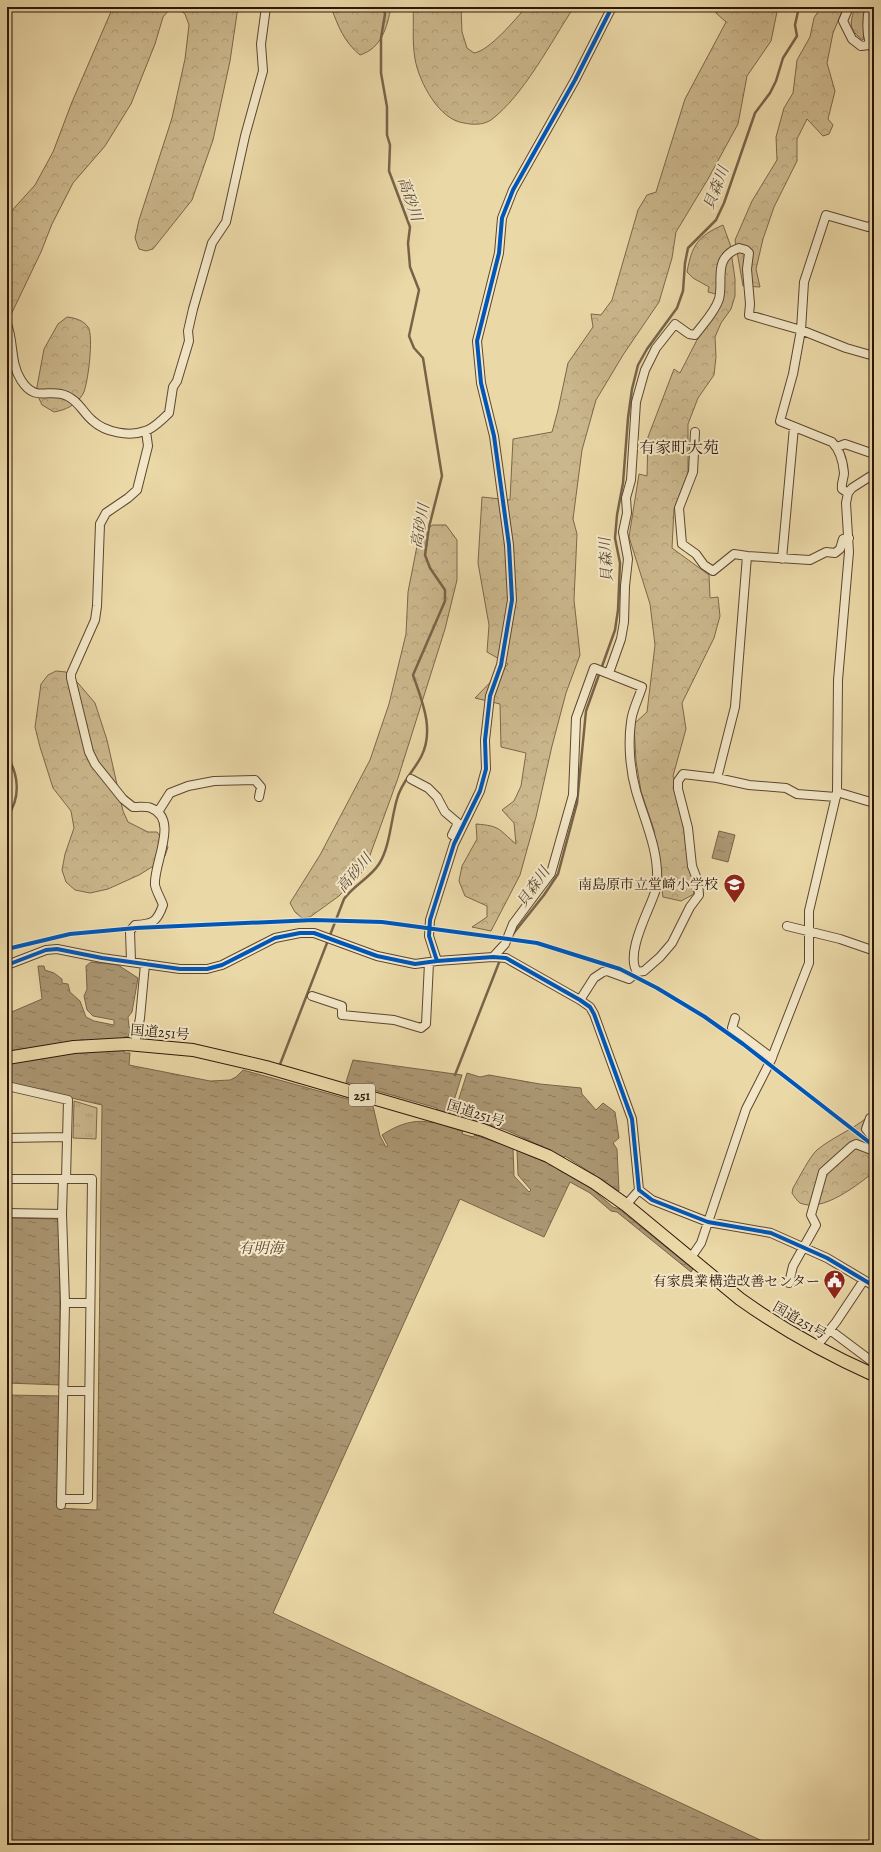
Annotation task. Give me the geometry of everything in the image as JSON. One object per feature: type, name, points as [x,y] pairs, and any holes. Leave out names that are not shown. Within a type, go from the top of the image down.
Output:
[{"type":"highway","name":"国道251号","points":[[7,1058],[74,1047],[131,1044],[193,1050],[266,1067],[434,1115],[506,1138],[548,1156],[599,1186],[626,1205],[690,1259],[762,1315],[816,1347],[874,1375]]},
{"type":"street","points":[[7,324],[15,367],[22,381],[30,390],[38,394],[62,394],[69,397],[77,403],[91,420],[106,429],[130,434],[146,431],[166,416],[171,409],[173,388],[177,381],[189,340],[188,331],[210,250],[215,236],[226,222],[245,136],[263,71],[261,44],[266,7]]},
{"type":"street","points":[[312,996],[342,1006],[342,1015],[394,1020],[421,1028],[426,1024],[433,962],[429,936],[430,920],[454,844],[480,791],[486,769],[485,740],[490,696],[501,665],[512,600],[509,545],[494,436],[481,384],[477,341],[499,253],[502,218],[513,190],[576,80],[612,7]]},
{"type":"street","points":[[849,7],[843,21],[852,39],[861,46],[872,47],[868,30],[869,7]]},
{"type":"street","points":[[848,493],[842,489],[844,474],[838,447],[825,439],[780,421],[793,374],[802,330],[804,282],[826,215],[868,227],[874,224]]},
{"type":"street","points":[[604,671],[621,639],[624,622],[625,586],[628,559],[624,532],[627,513],[626,498],[631,480],[636,402],[645,370],[656,348],[675,324],[689,334],[695,335],[719,298],[719,277],[724,261],[729,254],[739,248],[749,253],[747,269],[750,304],[749,315],[802,330],[846,348],[874,356]]},
{"type":"street","points":[[782,558],[794,427]]},
{"type":"street","points":[[131,961],[130,931],[135,925],[148,924],[155,921],[164,905],[155,886],[165,835],[163,818],[158,812],[150,807],[133,807],[123,799],[94,764],[89,752],[71,683],[71,674],[94,620],[97,606],[100,524],[106,513],[137,490],[148,446],[146,431]]},
{"type":"street","points":[[695,432],[693,472],[679,508],[682,544],[696,554],[704,565],[712,571],[734,554],[810,560],[826,552],[835,553],[840,549],[843,539],[849,538]]},
{"type":"street","points":[[838,447],[845,444],[874,454]]},
{"type":"street","points":[[690,1259],[701,1243],[746,1109],[771,1059],[809,963],[809,911],[836,795],[838,680],[849,538],[846,503],[848,493],[857,484],[874,474]]},
{"type":"street","points":[[717,778],[735,707],[747,556]]},
{"type":"street","points":[[497,957],[505,944],[513,924],[551,873],[573,795],[576,718],[594,668],[642,687],[631,721],[631,760],[636,790],[652,838],[656,859],[657,885],[636,944],[632,960],[633,966],[637,972]]},
{"type":"street","points":[[580,1000],[594,978],[603,972],[607,971],[630,979],[637,972],[644,971],[660,957],[668,948],[690,907],[699,895],[698,882],[692,866],[688,828],[678,789],[678,781],[683,774],[717,778],[749,786],[786,788],[797,794],[836,795],[874,803]]},
{"type":"street","points":[[412,779],[428,788],[437,797],[445,812],[458,823],[452,837],[454,844]]},
{"type":"street","points":[[158,812],[170,793],[188,786],[214,781],[255,780],[261,787],[259,797]]},
{"type":"street","points":[[787,926],[840,939],[869,950],[874,948]]},
{"type":"street","points":[[7,965],[46,950],[58,949],[102,958],[180,969],[207,969],[222,965],[265,942],[288,934],[314,933],[389,959],[416,964],[497,957],[518,964],[580,1000],[590,1007],[594,1014],[632,1119],[639,1190],[626,1205]]},
{"type":"street","points":[[131,1044],[140,1018],[144,964]]},
{"type":"street","points":[[735,1018],[732,1028],[771,1059]]},
{"type":"street","points":[[7,1086],[68,1100],[65,1179],[62,1214],[65,1303],[61,1502],[88,1499],[92,1179],[65,1179],[7,1179]]},
{"type":"street","points":[[874,1117],[870,1118],[866,1129],[874,1139]]},
{"type":"street","points":[[7,1138],[67,1137]]},
{"type":"street","points":[[789,1282],[793,1266],[816,1225],[811,1215],[823,1172],[856,1144],[874,1151]]},
{"type":"street","points":[[639,1190],[652,1200],[708,1222],[771,1233],[804,1246],[874,1286]]},
{"type":"street","points":[[7,1214],[62,1214]]},
{"type":"street","points":[[816,1347],[830,1330],[864,1280]]},
{"type":"street","points":[[65,1303],[90,1303]]},
{"type":"street","points":[[830,1330],[874,1363]]},
{"type":"street","points":[[63,1391],[89,1390]]},
{"type":"green space","points":[[113,7],[238,7],[230,61],[213,140],[192,200],[153,249],[146,251],[139,249],[135,238],[139,220],[172,118],[185,59],[189,25],[185,14],[179,9],[170,9],[163,17],[155,44],[131,104],[105,146],[73,183],[52,224],[41,252],[7,323],[7,216],[35,185],[53,152],[72,102]]},
{"type":"green space","points":[[331,7],[391,7],[388,22],[382,36],[374,47],[360,55],[354,50],[346,39],[339,27]]},
{"type":"green space","points":[[413,7],[461,7],[462,32],[467,48],[474,53],[487,47],[494,41],[509,27],[526,7],[574,7],[515,97],[491,120],[481,124],[474,124],[464,123],[446,115],[426,89],[417,68],[415,59]]},
{"type":"green space","points":[[715,7],[778,7],[771,41],[747,76],[738,124],[708,179],[676,232],[672,258],[659,302],[623,355],[596,400],[582,450],[573,519],[577,534],[574,600],[580,655],[566,693],[536,817],[520,875],[491,931],[472,927],[487,917],[487,906],[465,896],[459,881],[462,866],[477,839],[476,824],[499,829],[516,844],[514,823],[502,810],[514,801],[521,786],[526,753],[501,747],[500,704],[475,698],[508,664],[487,652],[489,625],[478,563],[482,497],[510,500],[513,439],[552,432],[568,363],[593,327],[591,314],[601,315],[612,300],[638,210],[647,195],[656,192],[685,99],[726,22],[716,13]]},
{"type":"green space","points":[[821,7],[842,7],[843,9],[833,33],[827,63],[835,91],[828,119],[833,125],[829,134],[823,136],[807,119],[797,139],[797,161],[774,207],[763,239],[756,269],[760,287],[743,286],[735,240],[752,201],[777,160],[776,137],[784,108],[793,93],[797,60],[810,37],[814,18]]},
{"type":"green space","points":[[855,7],[867,7],[863,40],[855,33],[851,22]]},
{"type":"green space","points":[[723,225],[730,244],[735,279],[735,296],[731,309],[721,323],[715,337],[716,357],[714,375],[698,398],[688,424],[688,473],[674,509],[672,548],[709,575],[710,598],[718,597],[720,616],[714,638],[682,703],[686,729],[673,776],[681,806],[694,894],[681,901],[663,897],[654,830],[641,791],[636,761],[634,724],[647,712],[655,645],[650,604],[629,537],[639,474],[647,476],[648,437],[674,369],[680,373],[720,295],[708,292],[709,287],[693,278],[687,272],[691,255],[694,248],[702,238],[714,229]]},
{"type":"green space","points":[[67,317],[84,323],[90,332],[88,371],[85,389],[80,398],[63,410],[54,412],[42,405],[36,392],[44,349],[58,324]]},
{"type":"green space","points":[[432,525],[446,525],[457,540],[457,580],[445,629],[398,778],[365,869],[339,896],[310,917],[302,918],[295,912],[290,903],[320,855],[370,760],[389,704],[406,634],[408,592],[418,541]]},
{"type":"green space","points":[[56,671],[66,672],[78,683],[95,703],[107,740],[123,811],[128,822],[148,832],[157,832],[168,847],[165,856],[155,865],[139,875],[108,889],[90,893],[75,890],[66,882],[62,870],[65,854],[74,828],[71,811],[53,788],[35,727],[41,684],[48,675]]},
{"type":"green space","points":[[74,1101],[97,1108],[96,1139],[73,1138]]},
{"type":"green space","points":[[874,1111],[874,1172],[849,1190],[829,1201],[809,1205],[800,1203],[792,1193],[793,1188],[814,1153],[861,1122]]},
{"type":"water","points":[[719,831],[735,835],[728,862],[712,858]]},
{"type":"water","name":"有明海","points":[[91,962],[118,965],[138,978],[132,1012],[128,1017],[129,1027],[131,1029],[128,1037],[124,1037],[124,1053],[130,1053],[129,1065],[210,1081],[230,1080],[236,1077],[243,1070],[373,1106],[380,1136],[386,1147],[388,1146],[382,1135],[406,1123],[420,1121],[433,1123],[437,1108],[346,1082],[353,1060],[462,1075],[446,1126],[463,1131],[462,1134],[473,1137],[475,1135],[513,1148],[514,1176],[529,1192],[531,1190],[518,1175],[517,1150],[548,1163],[554,1152],[506,1130],[454,1114],[467,1073],[480,1077],[489,1075],[540,1084],[581,1088],[582,1094],[596,1110],[603,1103],[615,1112],[619,1138],[613,1143],[617,1149],[619,1191],[565,1156],[557,1169],[592,1189],[613,1207],[619,1209],[693,1269],[691,1272],[617,1212],[611,1211],[590,1193],[570,1182],[544,1237],[460,1199],[273,1613],[771,1845],[7,1845],[7,1395],[59,1396],[57,1508],[97,1510],[102,1105],[7,1083],[7,1014],[42,999],[38,966],[44,966],[45,970],[54,973],[62,979],[62,983],[68,984],[70,992],[80,1001],[86,1017],[94,1021],[114,1025],[114,1020],[93,1016],[87,1010],[84,996],[87,989],[86,966]]},
{"type":"water","points":[[7,1218],[60,1219],[60,1385],[7,1383]]},
{"type":"waterway","name":"高砂川","points":[[279,1067],[344,899],[352,890],[367,878],[383,857],[399,793],[421,757],[425,747],[427,736],[426,716],[413,675],[445,601],[445,590],[430,568],[425,555],[429,527],[442,476],[423,358],[414,348],[409,336],[419,290],[410,267],[408,243],[410,227],[389,171],[390,145],[387,135],[387,107],[381,73],[381,38],[385,14],[383,7]]},
{"type":"waterway","name":"貝森川","points":[[513,934],[544,895],[558,874],[577,803],[586,711],[615,630],[618,610],[620,563],[615,538],[617,515],[623,483],[628,418],[632,389],[638,365],[647,349],[677,308],[683,291],[685,263],[688,248],[716,220],[724,203],[755,113],[770,93],[776,81],[783,58],[797,36],[795,25],[799,7]]},
{"type":"waterway","points":[[7,756],[14,771],[17,786],[15,802],[7,817]]},
{"type":"waterway","name":"貝森川","points":[[455,1075],[500,960]]},
{"type":"cycle path","points":[[437,961],[429,936],[430,920],[454,844],[480,791],[486,769],[485,740],[490,696],[501,665],[512,600],[509,545],[494,436],[481,383],[477,341],[499,253],[502,218],[513,190],[575,80],[612,7]]},
{"type":"cycle path","points":[[7,949],[70,934],[136,928],[314,920],[382,922],[537,943],[620,969],[657,988],[705,1017],[743,1044],[874,1146]]},
{"type":"cycle path","points":[[7,965],[46,950],[57,949],[102,958],[180,969],[207,969],[222,965],[275,938],[300,933],[314,933],[377,956],[415,964],[493,957],[506,958],[590,1007],[594,1014],[632,1119],[639,1190],[652,1200],[708,1222],[771,1233],[827,1258],[874,1286]]},
{"type":"place","name":"南島原市立堂崎小学校","points":[[734,904]]},
{"type":"place","name":"有家農業構造改善センター","points":[[835,1300]]},
{"type":"district","name":"有家町大苑","points":[[679,447]]}]
